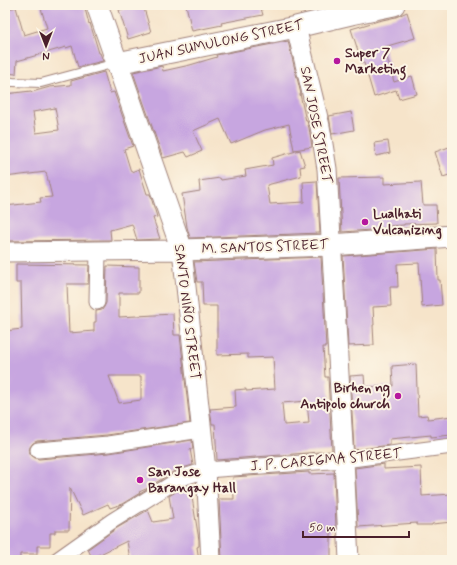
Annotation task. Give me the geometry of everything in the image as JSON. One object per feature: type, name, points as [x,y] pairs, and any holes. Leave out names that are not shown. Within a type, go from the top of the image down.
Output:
[{"type":"main road","name":"SANTO NIÑO STREET","points":[[97,5],[182,250]]},
{"type":"main road","name":"JUAN SUMULONG STREET","points":[[117,63],[296,27],[349,10],[394,5]]},
{"type":"main road","name":"M. SANTOS STREET","points":[[182,250],[332,245],[452,236]]},
{"type":"street","name":"SAN JOSE STREET","points":[[296,27],[320,126],[327,169],[349,560]]},
{"type":"street","name":"M. SANTOS STREET","points":[[5,252],[182,250]]},
{"type":"street","name":"SANTO NIÑO STREET","points":[[182,250],[206,470],[211,560]]},
{"type":"street","points":[[97,302],[98,251]]},
{"type":"street","points":[[38,450],[108,444],[201,430]]},
{"type":"street","name":"J. P. CARIGMA STREET","points":[[57,560],[112,521],[181,478],[206,470],[344,460],[452,446]]},
{"type":"lane","points":[[5,81],[41,83],[117,63]]},
{"type":"building","points":[[40,5],[84,5],[89,24],[90,23],[103,61],[78,67],[72,46],[17,61],[16,74],[5,73],[5,10],[16,7],[24,35],[47,28]]},
{"type":"building","points":[[137,5],[143,5],[151,32],[128,39],[119,10]]},
{"type":"building","points":[[186,5],[260,5],[263,15],[221,23],[222,25],[192,31]]},
{"type":"building","points":[[407,12],[415,38],[384,47],[394,82],[412,76],[417,94],[399,99],[396,90],[374,97],[364,63],[362,63],[351,29],[396,17]]},
{"type":"building","points":[[288,41],[306,121],[309,128],[312,147],[294,150],[289,124],[265,130],[231,144],[220,119],[193,131],[202,151],[188,157],[185,152],[163,158],[133,72],[162,66],[163,71],[217,57],[216,55]]},
{"type":"building","points":[[104,72],[110,93],[114,92],[133,146],[124,149],[131,172],[139,169],[147,194],[150,194],[157,217],[153,218],[160,239],[137,240],[132,224],[110,230],[111,240],[5,241],[5,206],[41,202],[40,198],[52,197],[46,172],[5,177],[5,94],[32,92],[50,87],[71,85],[71,81]],"holes":[[[55,108],[59,130],[36,133],[33,112]]]},
{"type":"building","points":[[351,112],[354,130],[332,134],[329,116]]},
{"type":"building","points":[[388,141],[390,153],[376,156],[374,143]]},
{"type":"building","points":[[452,146],[452,174],[443,177],[435,152]]},
{"type":"building","points":[[300,150],[305,166],[300,167],[301,176],[267,185],[270,204],[304,202],[303,182],[317,181],[320,233],[190,238],[182,194],[200,191],[199,181],[220,178],[221,180],[246,176],[245,170],[273,165],[272,158]]},
{"type":"building","points":[[384,177],[384,184],[421,182],[423,205],[436,205],[437,223],[404,224],[387,226],[387,228],[342,232],[339,178]]},
{"type":"building","points":[[437,249],[438,280],[440,280],[442,305],[422,307],[419,263],[397,264],[398,287],[390,287],[391,306],[373,307],[374,345],[348,346],[343,256]]},
{"type":"building","points":[[321,257],[326,347],[323,347],[325,377],[328,377],[332,451],[217,460],[215,424],[212,424],[210,409],[236,407],[235,390],[246,389],[246,391],[275,389],[273,357],[248,358],[248,354],[217,355],[217,306],[203,306],[202,282],[197,282],[194,262]],"holes":[[[307,401],[309,423],[284,425],[282,403]]]},
{"type":"building","points":[[16,264],[89,265],[88,284],[67,284],[69,333],[94,331],[96,311],[102,310],[106,303],[107,266],[139,267],[139,293],[119,293],[119,317],[173,314],[174,335],[180,335],[190,423],[107,435],[37,441],[30,447],[29,451],[31,455],[39,459],[109,453],[192,440],[193,449],[190,449],[193,465],[176,470],[122,504],[110,508],[108,504],[83,515],[70,488],[69,530],[55,530],[55,533],[50,533],[50,546],[37,546],[37,554],[20,554],[20,560],[6,560],[5,331],[22,329],[21,283],[16,283]],"holes":[[[109,376],[141,376],[141,400],[119,403]]]},
{"type":"building","points":[[416,364],[418,416],[427,415],[428,419],[452,416],[452,435],[431,437],[431,435],[390,439],[390,445],[354,450],[350,376],[364,375],[365,387],[393,386],[392,366]]},
{"type":"building","points":[[384,464],[384,469],[421,467],[422,496],[452,494],[452,522],[432,525],[417,525],[417,523],[358,527],[355,468]]},
{"type":"building","points":[[309,472],[309,474],[334,473],[336,528],[331,528],[331,560],[222,560],[219,499],[234,499],[233,477]]},
{"type":"building","points":[[190,485],[199,540],[199,546],[197,547],[199,560],[130,560],[127,541],[92,558],[88,549],[117,528],[148,510],[153,522],[173,519],[169,496],[185,486]]},
{"type":"place","name":"Super 7 Marketing","points":[[337,61]]},
{"type":"place","name":"Lualhati Vulcanizing","points":[[365,222]]},
{"type":"place","name":"Birhen ng Antipolo church","points":[[398,396]]},
{"type":"place","name":"San Jose Barangay Hall","points":[[140,480]]}]
